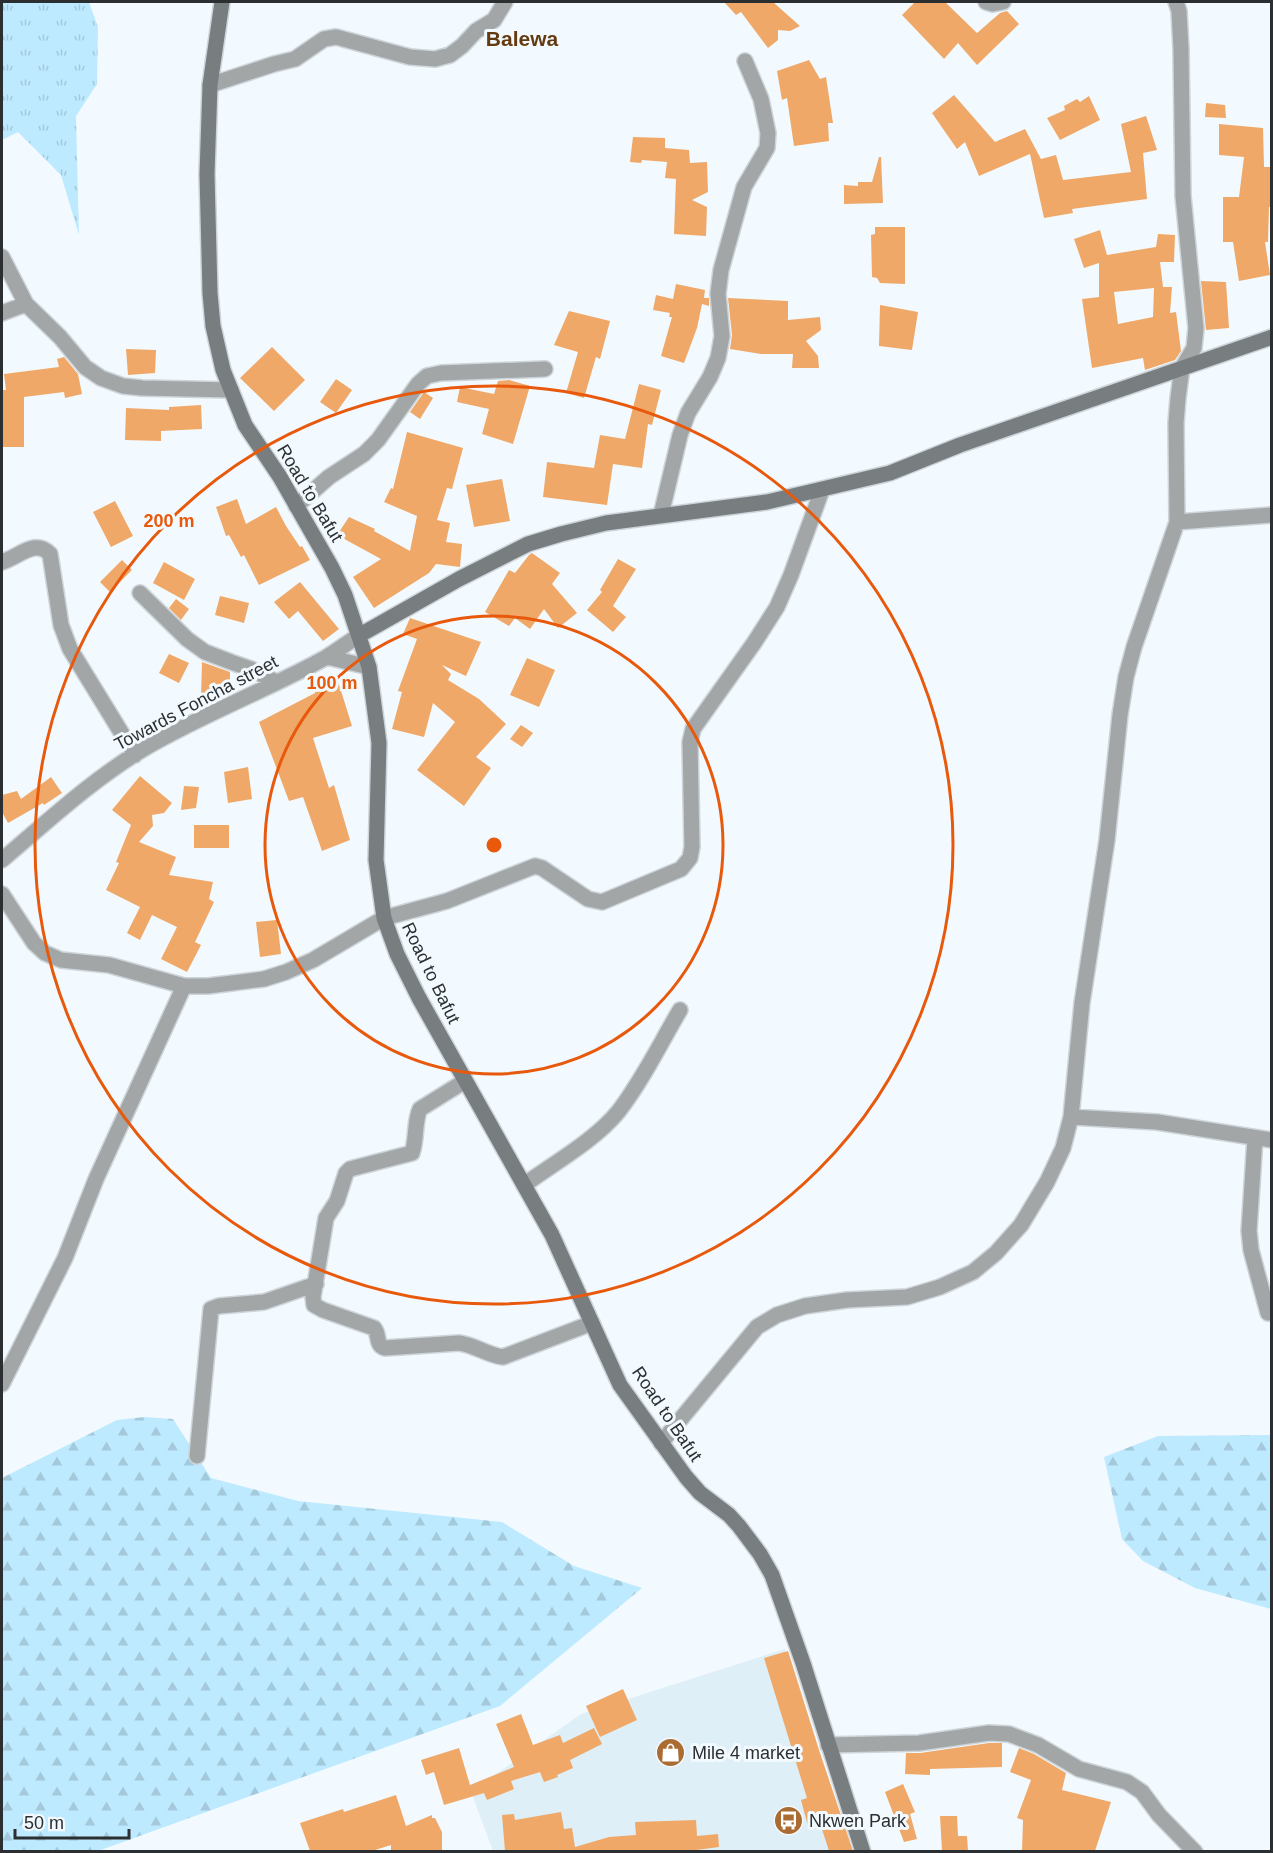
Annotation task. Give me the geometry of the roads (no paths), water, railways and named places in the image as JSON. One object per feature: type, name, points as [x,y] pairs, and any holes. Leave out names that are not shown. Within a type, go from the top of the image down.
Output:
[{"type":"street","name":"Road to Bafut","points":[[222,2],[210,85],[207,174],[213,326],[224,370],[245,426],[280,477],[341,586],[360,635],[369,667],[379,743],[376,860],[384,918],[397,954],[419,998],[552,1235],[620,1385],[700,1493],[734,1521],[760,1554],[772,1575],[803,1663],[862,1851]]},
{"type":"street","points":[[210,85],[295,59],[324,39],[336,37],[410,57],[435,59],[450,55],[476,31],[494,20],[505,2]]},
{"type":"street","points":[[986,2],[993,4],[1003,2]]},
{"type":"street","points":[[661,1443],[757,1327],[777,1315],[805,1306],[847,1300],[907,1297],[940,1287],[973,1272],[996,1253],[1021,1225],[1047,1182],[1063,1148],[1071,1117],[1082,1003],[1107,840],[1126,677],[1177,522],[1176,423],[1182,368],[1194,348],[1196,328],[1183,196],[1181,60],[1179,11],[1176,2]]},
{"type":"street","points":[[661,515],[680,435],[688,413],[710,377],[718,358],[722,336],[718,294],[721,270],[744,187],[767,148],[768,133],[761,99],[745,61]]},
{"type":"street","points":[[2,257],[26,304],[60,337],[85,367],[101,378],[123,386],[142,388],[231,390]]},
{"type":"street","points":[[2,313],[26,304]]},
{"type":"street","points":[[360,635],[459,579],[528,544],[606,523],[768,502],[890,473],[960,445],[1272,337]]},
{"type":"street","points":[[296,506],[329,477],[364,454],[378,440],[418,384],[427,376],[441,373],[545,369]]},
{"type":"street","points":[[2,894],[34,943],[45,953],[61,960],[109,965],[184,986],[208,986],[264,979],[286,972],[313,960],[384,918],[447,901],[535,866],[542,868],[588,899],[602,902],[681,869],[690,858],[692,847],[690,742],[693,729],[777,607],[822,490]]},
{"type":"street","points":[[1177,522],[1272,515]]},
{"type":"street","points":[[2,562],[36,547],[44,548],[50,554],[61,625],[70,649],[135,755]]},
{"type":"street","points":[[140,593],[187,639],[205,652],[251,669],[276,682]]},
{"type":"street","name":"Towards Foncha street","points":[[2,860],[70,801],[135,755],[181,729],[327,657],[360,635]]},
{"type":"street","points":[[327,657],[369,667]]},
{"type":"street","points":[[2,1384],[65,1258],[96,1179],[184,986]]},
{"type":"street","points":[[524,1185],[598,1132],[618,1112],[680,1010]]},
{"type":"street","points":[[465,1081],[420,1109],[417,1114],[412,1153],[350,1169],[346,1173],[337,1200],[326,1218],[313,1297],[314,1305],[374,1328],[378,1332],[380,1347],[459,1342],[470,1344],[490,1355],[503,1357],[592,1323]]},
{"type":"street","points":[[1071,1117],[1157,1122],[1272,1140]]},
{"type":"street","points":[[1255,1138],[1249,1231],[1251,1250],[1268,1313]]},
{"type":"street","points":[[196,1456],[211,1309],[219,1306],[264,1302],[316,1284]]},
{"type":"street","points":[[828,1745],[919,1743],[989,1733],[1009,1734],[1038,1745],[1079,1769],[1127,1782],[1142,1792],[1159,1815],[1196,1851]]},
{"type":"place","name":"Mile 4 market","points":[[671,1753]]},
{"type":"place","name":"Nkwen Park","points":[[788,1821]]},
{"type":"district","name":"Balewa","points":[[522,38]]}]
